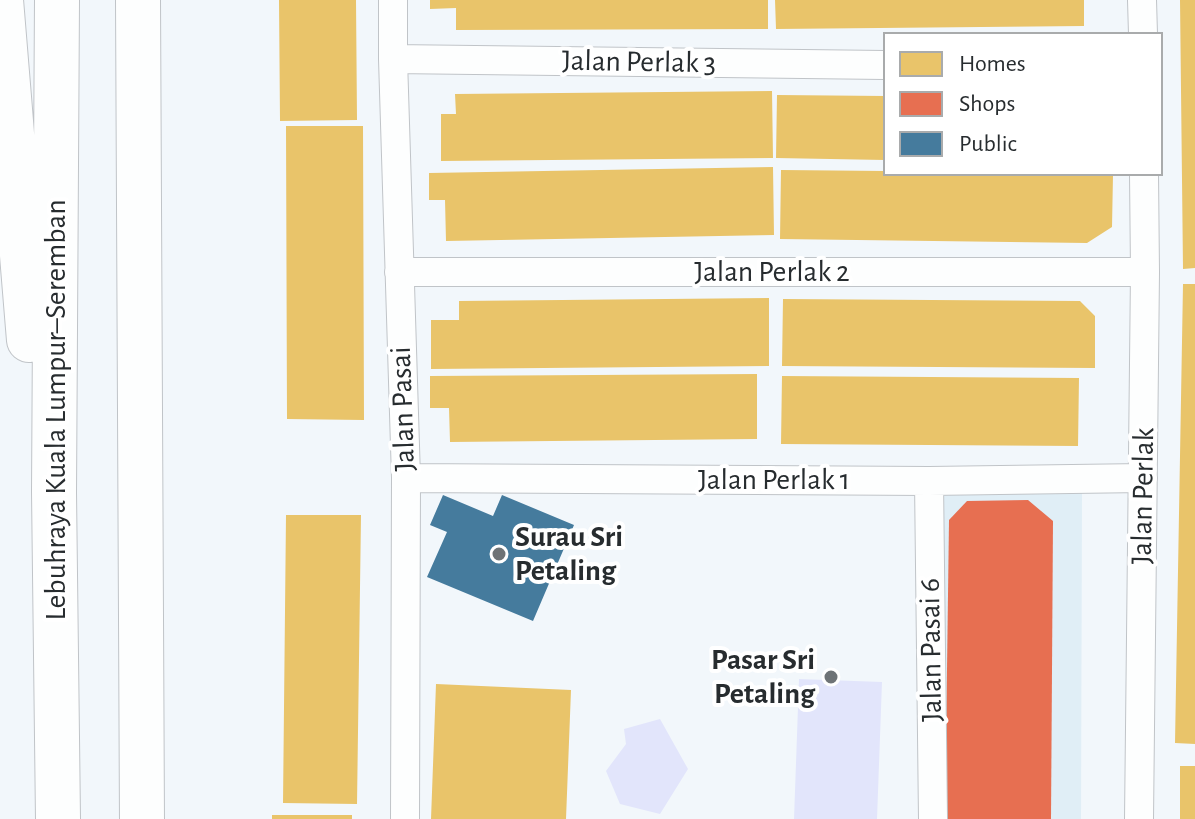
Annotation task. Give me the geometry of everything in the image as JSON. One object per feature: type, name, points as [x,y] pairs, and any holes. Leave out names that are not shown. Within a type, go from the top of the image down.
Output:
[{"type":"highway","points":[[1,0],[36,416],[54,492]]},
{"type":"highway","points":[[37,0],[56,146]]},
{"type":"highway","name":"Lebuhraya Kuala Lumpur–Seremban","points":[[57,0],[54,492],[58,819]]},
{"type":"highway","points":[[138,0],[142,819]]},
{"type":"street","name":"Jalan Pasai","points":[[393,0],[406,478],[405,819]]},
{"type":"street","points":[[1142,0],[1143,32]]},
{"type":"street","name":"Jalan Perlak 3","points":[[393,59],[883,65]]},
{"type":"street","name":"Jalan Perlak","points":[[1139,819],[1144,176]]},
{"type":"street","name":"Jalan Perlak 2","points":[[399,272],[1145,272]]},
{"type":"street","name":"Jalan Perlak 1","points":[[406,478],[929,481],[1143,478]]},
{"type":"street","name":"Jalan Pasai 6","points":[[929,481],[933,819]]},
{"type":"shaded area","points":[[1082,490],[1081,819],[943,819],[941,493]]},
{"type":"shaded area","points":[[799,679],[882,682],[877,819],[794,819]]},
{"type":"shaded area","points":[[660,719],[688,769],[660,814],[620,804],[606,771],[626,744],[624,729]]},
{"type":"building: Homes","points":[[279,0],[356,0],[357,120],[280,121]]},
{"type":"building: Homes","points":[[430,0],[768,0],[768,29],[456,30],[456,8],[430,9]]},
{"type":"building: Homes","points":[[775,0],[1084,0],[1084,26],[776,29]]},
{"type":"building: Homes","points":[[1180,0],[1195,0],[1195,268],[1183,269]]},
{"type":"building: Homes","points":[[772,91],[773,158],[441,161],[441,114],[456,114],[455,94]]},
{"type":"building: Homes","points":[[777,95],[883,96],[883,160],[776,158]]},
{"type":"building: Homes","points":[[286,126],[363,126],[364,420],[287,419]]},
{"type":"building: Homes","points":[[773,167],[774,235],[446,241],[445,200],[429,200],[429,173]]},
{"type":"building: Homes","points":[[781,170],[883,171],[883,176],[1113,176],[1112,227],[1087,243],[780,239]]},
{"type":"building: Homes","points":[[1183,284],[1195,284],[1195,744],[1175,743]]},
{"type":"building: Homes","points":[[769,298],[769,366],[431,369],[431,320],[459,320],[459,301]]},
{"type":"building: Homes","points":[[783,299],[1080,301],[1095,316],[1095,368],[782,366]]},
{"type":"building: Homes","points":[[757,374],[757,439],[450,442],[449,408],[430,408],[430,376]]},
{"type":"building: Homes","points":[[782,376],[1079,378],[1078,446],[781,444]]},
{"type":"building: Homes","points":[[286,515],[361,515],[357,804],[283,803]]},
{"type":"building: Homes","points":[[436,684],[571,690],[566,819],[431,819]]},
{"type":"building: Homes","points":[[1180,766],[1195,766],[1195,819],[1180,819]]},
{"type":"building: Homes","points":[[272,815],[352,815],[352,819],[272,819]]},
{"type":"building: Shops","points":[[1028,500],[1053,521],[1051,819],[945,819],[949,520],[967,501]]},
{"type":"building: Public","name":"Surau Sri Petaling","points":[[443,495],[493,516],[502,495],[574,525],[533,621],[427,577],[447,532],[430,525]]},
{"type":"place","name":"Surau Sri Petaling","points":[[499,554]]},
{"type":"place","name":"Pasar Sri Petaling","points":[[831,677]]}]
